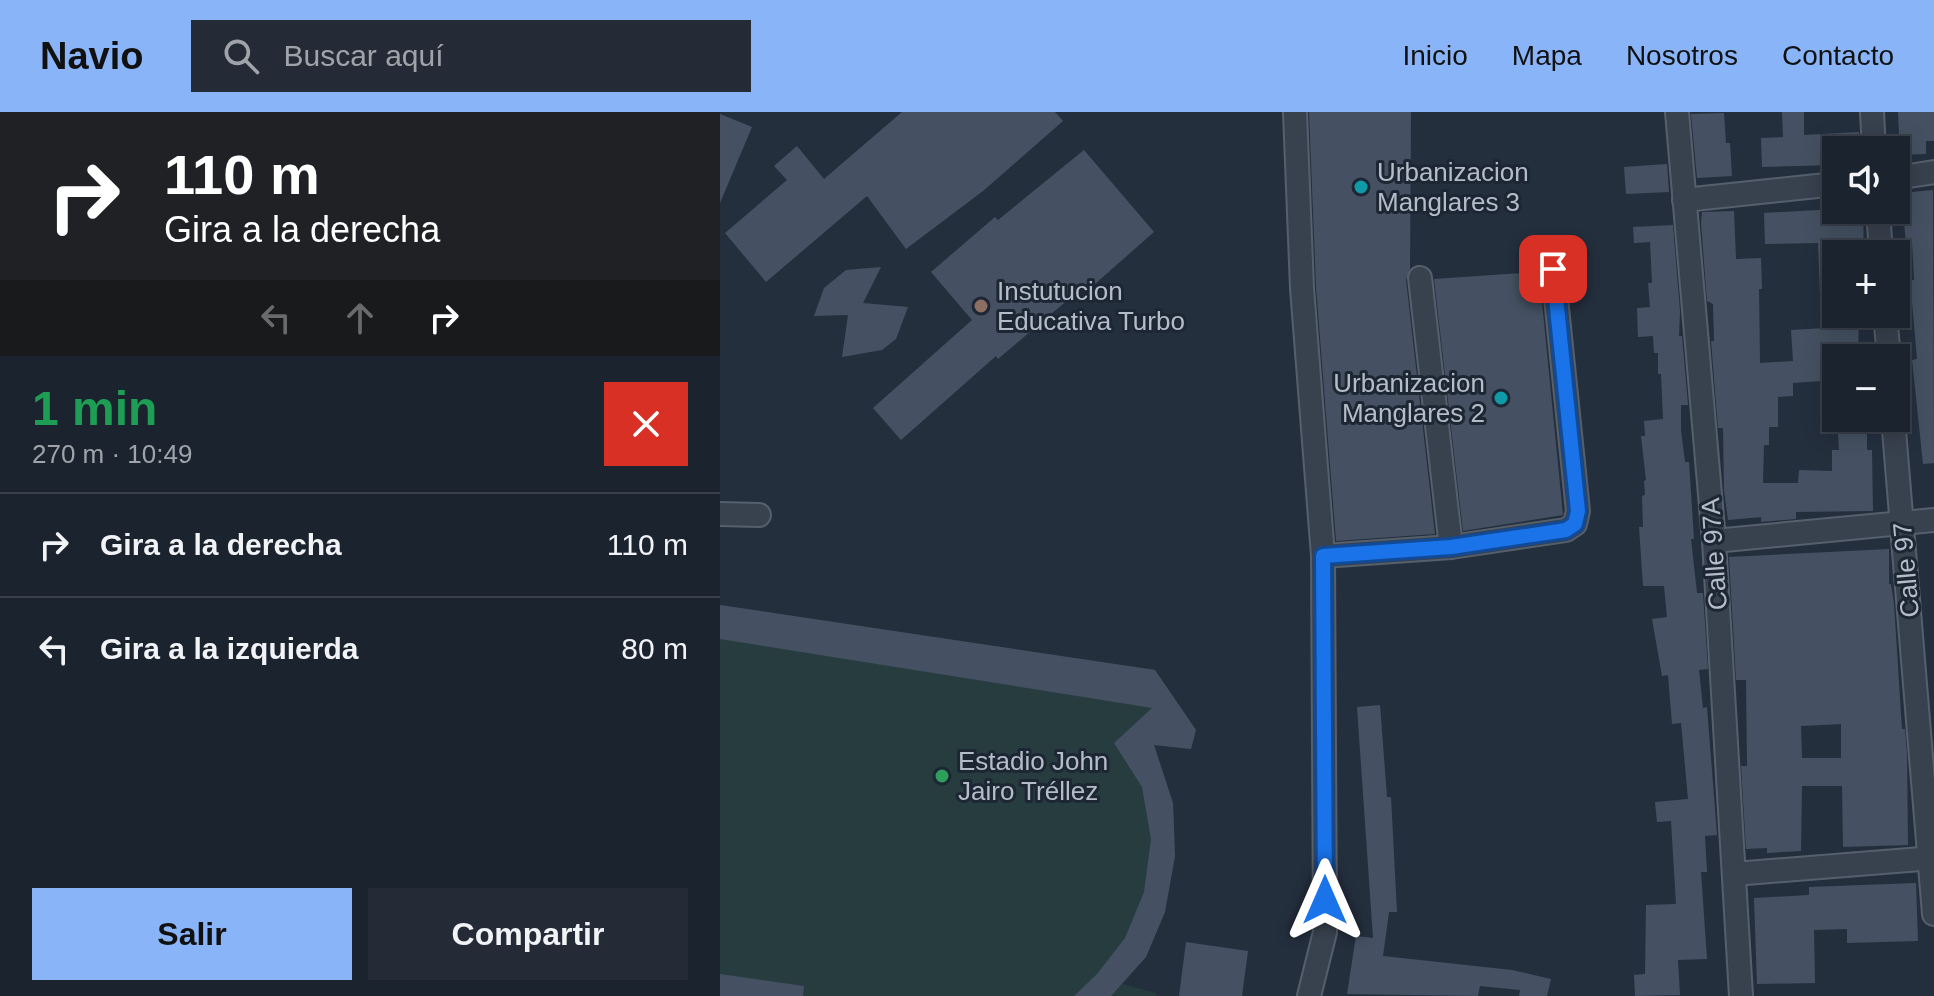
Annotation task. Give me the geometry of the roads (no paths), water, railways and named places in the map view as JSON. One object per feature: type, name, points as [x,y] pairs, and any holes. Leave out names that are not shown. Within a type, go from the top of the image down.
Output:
[{"type":"street","points":[[1295,112],[1302,288],[1323,556],[1325,932],[1309,996]]},
{"type":"street","name":"Calle 97A","points":[[1677,112],[1714,541],[1741,996]]},
{"type":"street","points":[[1872,112],[1873,136]]},
{"type":"street","points":[[1910,176],[1934,172]]},
{"type":"street","points":[[1684,200],[1822,185]]},
{"type":"street","points":[[1323,556],[1451,547],[1566,530],[1575,524],[1578,511],[1553,269]]},
{"type":"street","points":[[1420,278],[1451,547]]},
{"type":"street","name":"Calle 97","points":[[1894,432],[1932,858],[1934,914]]},
{"type":"street","points":[[720,514],[759,515]]},
{"type":"street","points":[[1714,541],[1934,520]]},
{"type":"street","points":[[1734,874],[1932,858]]},
{"type":"place","name":"Urbanizacion Manglares 3","points":[[1361,187]]},
{"type":"place","name":"Instutucion Educativa Turbo","points":[[981,306]]},
{"type":"place","name":"Urbanizacion Manglares 2","points":[[1501,398]]},
{"type":"place","name":"Estadio John Jairo Tréllez","points":[[942,776]]}]
